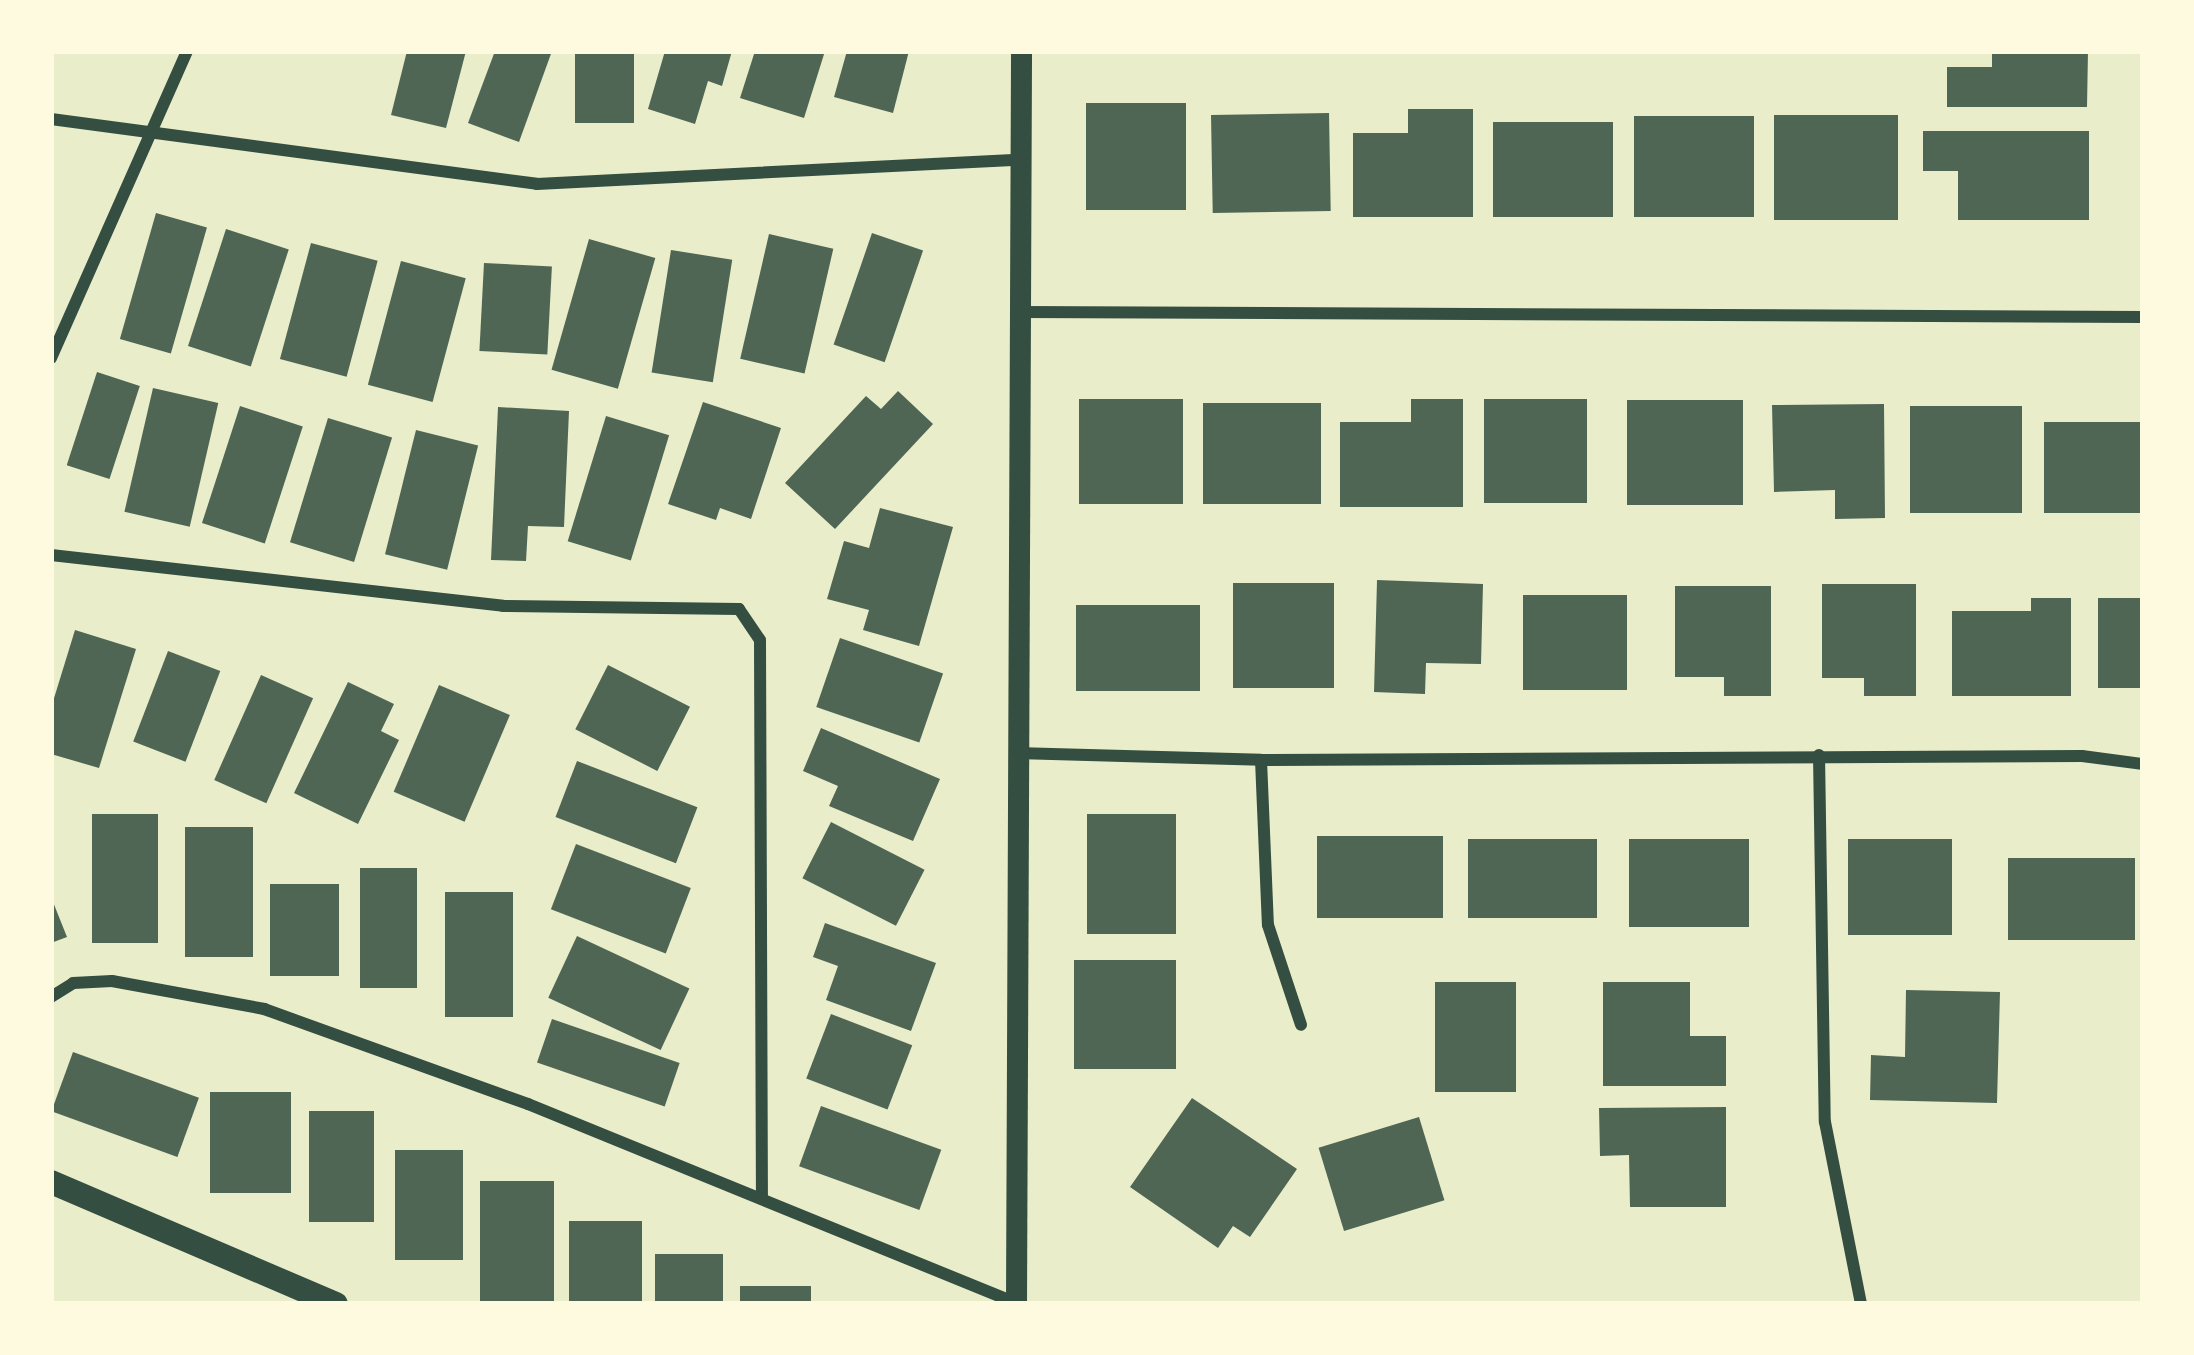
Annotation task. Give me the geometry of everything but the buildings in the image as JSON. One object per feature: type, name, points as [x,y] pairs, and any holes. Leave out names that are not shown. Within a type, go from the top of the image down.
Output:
[{"type":"main road","points":[[51,1182],[337,1304]]},
{"type":"street","points":[[51,358],[187,51]]},
{"type":"street","points":[[51,997],[73,983],[112,981],[264,1009],[762,1199],[1016,1303],[1014,753],[1021,51]]},
{"type":"street","points":[[51,119],[417,174],[537,184],[1019,160]]},
{"type":"street","points":[[1018,312],[2143,317]]},
{"type":"street","points":[[51,555],[503,606],[739,609],[760,640],[761,661],[762,1199]]},
{"type":"street","points":[[1014,753],[1261,760],[2082,756],[2143,764]]},
{"type":"street","points":[[1819,755],[1825,1122],[1861,1304]]},
{"type":"street","points":[[1261,760],[1268,925],[1301,1025]]}]
